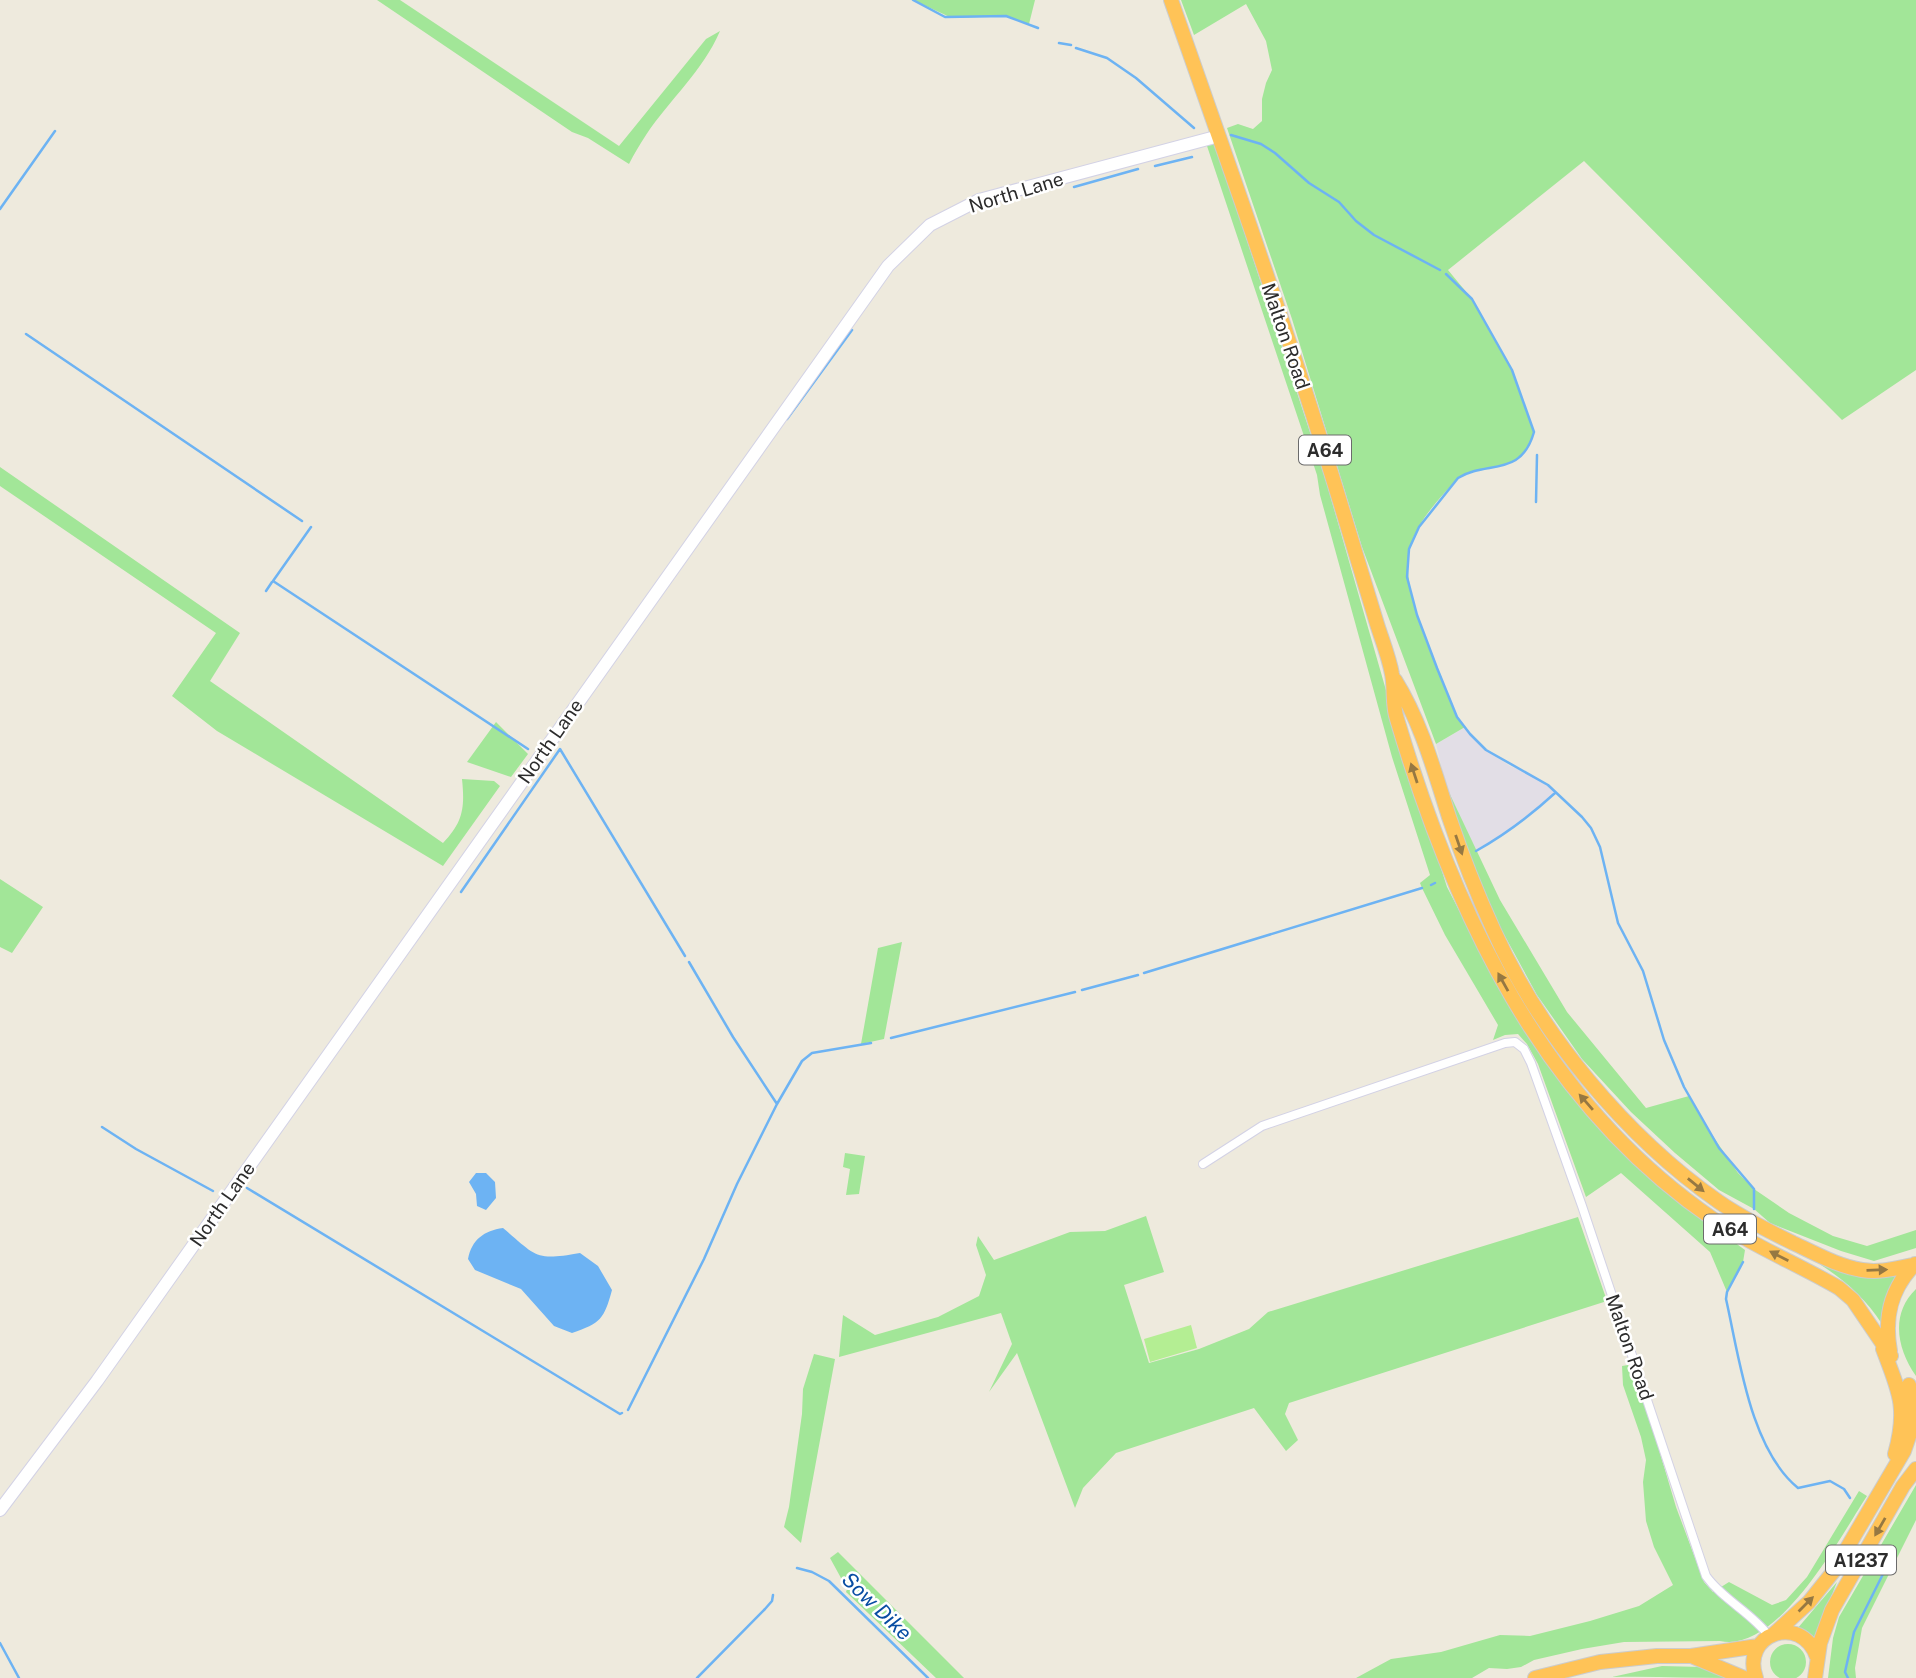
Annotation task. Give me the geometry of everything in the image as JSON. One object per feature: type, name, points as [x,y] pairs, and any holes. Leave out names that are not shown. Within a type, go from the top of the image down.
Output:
[{"type":"highway","name":"Malton Road","points":[[1171,0],[1328,460],[1393,676],[1395,714],[1455,888],[1482,944],[1538,1041],[1613,1132],[1653,1171],[1711,1218],[1839,1288],[1853,1300],[1879,1338]]},
{"type":"highway","name":"Malton Road","points":[[1393,676],[1412,708],[1470,878],[1495,934],[1524,988],[1551,1030],[1589,1080],[1628,1123],[1672,1164],[1720,1203],[1754,1224],[1846,1266],[1864,1271],[1915,1264]]},
{"type":"highway","points":[[1913,1388],[1899,1373],[1891,1356],[1887,1327],[1895,1289],[1915,1264]]},
{"type":"highway","name":"A64","points":[[1879,1338],[1891,1356]]},
{"type":"highway","name":"A64","points":[[1879,1338],[1901,1396],[1902,1409],[1899,1441],[1886,1482]]},
{"type":"highway","name":"A1237","points":[[1767,1639],[1809,1602],[1833,1572],[1886,1482],[1904,1451],[1915,1419],[1913,1388]]},
{"type":"highway","name":"A1237","points":[[1817,1657],[1832,1609],[1903,1486],[1916,1469]]},
{"type":"highway","points":[[1535,1678],[1600,1662],[1657,1656],[1691,1656],[1788,1632],[1801,1636],[1811,1644],[1817,1657],[1815,1678]]},
{"type":"highway","points":[[1756,1678],[1753,1662],[1767,1639]]},
{"type":"highway","points":[[1691,1656],[1744,1678]]},
{"type":"street","name":"North Lane","points":[[0,1510],[97,1381],[888,265],[930,225],[979,200],[1219,136]]},
{"type":"street","name":"Malton Road","points":[[1203,1164],[1262,1126],[1505,1043],[1515,1042],[1524,1049],[1536,1076],[1706,1576],[1724,1596],[1752,1617],[1767,1639]]},
{"type":"shaded area","points":[[1465,727],[1486,750],[1510,766],[1536,777],[1556,792],[1506,834],[1476,851],[1446,786],[1436,744]]},
{"type":"green space","points":[[377,0],[400,0],[619,146],[706,39],[720,31],[705,59],[655,122],[629,164],[588,138],[572,132]]},
{"type":"green space","points":[[913,0],[1035,0],[1029,24],[1006,16],[952,18]]},
{"type":"green space","points":[[1181,0],[1916,0],[1916,370],[1842,420],[1584,161],[1448,270],[1472,299],[1512,370],[1534,432],[1521,456],[1512,462],[1458,478],[1436,502],[1413,538],[1408,567],[1415,610],[1457,716],[1465,727],[1436,744],[1362,547],[1292,319],[1227,128],[1238,124],[1253,129],[1262,121],[1262,99],[1272,70],[1266,41],[1246,4],[1194,35]]},
{"type":"green space","points":[[1215,143],[1326,481],[1404,753],[1447,887],[1500,990],[1547,1064],[1644,1173],[1745,1250],[1743,1262],[1727,1292],[1710,1252],[1621,1173],[1586,1197],[1538,1064],[1518,1034],[1493,1040],[1498,1025],[1445,935],[1422,888],[1420,883],[1430,875],[1392,757],[1320,495],[1317,475],[1207,146]]},
{"type":"green space","points":[[0,467],[240,633],[210,681],[443,843],[459,821],[463,798],[462,779],[494,781],[500,786],[443,866],[217,731],[172,696],[216,633],[0,486]]},
{"type":"green space","points":[[496,722],[528,754],[511,777],[467,762]]},
{"type":"green space","points":[[1446,786],[1500,900],[1567,1012],[1646,1108],[1689,1096],[1738,1173],[1754,1189],[1789,1213],[1833,1236],[1867,1246],[1916,1230],[1916,1248],[1874,1261],[1770,1223],[1754,1209],[1719,1190],[1631,1112],[1582,1059],[1537,995],[1501,929],[1472,863]]},
{"type":"green space","points":[[0,879],[43,907],[12,953],[0,947]]},
{"type":"green space","points":[[902,942],[884,1039],[861,1044],[878,948]]},
{"type":"green space","points":[[845,1153],[865,1156],[859,1194],[846,1195],[850,1169],[843,1167]]},
{"type":"green space","points":[[1146,1216],[1164,1272],[1124,1285],[1149,1363],[1199,1349],[1249,1329],[1268,1312],[1578,1217],[1607,1301],[1289,1403],[1285,1414],[1298,1440],[1286,1451],[1254,1408],[1116,1453],[1083,1488],[1075,1508],[1017,1353],[989,1392],[1012,1344],[1001,1313],[839,1357],[843,1315],[875,1335],[938,1317],[979,1296],[986,1275],[976,1245],[978,1236],[994,1260],[1070,1232],[1105,1231]]},
{"type":"green space","points":[[1821,1265],[1869,1278],[1898,1275],[1882,1324],[1855,1291]]},
{"type":"green space","points":[[1916,1289],[1916,1376],[1904,1355],[1899,1332],[1902,1309]]},
{"type":"green space","points":[[1191,1325],[1197,1348],[1150,1362],[1144,1339]]},
{"type":"green space","points":[[814,1354],[835,1359],[801,1543],[784,1527],[802,1414],[803,1389]]},
{"type":"green space","points":[[1628,1365],[1649,1416],[1676,1507],[1704,1582],[1713,1592],[1729,1582],[1772,1605],[1786,1600],[1807,1577],[1859,1491],[1867,1496],[1805,1589],[1785,1612],[1764,1630],[1742,1640],[1624,1642],[1534,1660],[1521,1667],[1489,1668],[1472,1678],[1356,1678],[1391,1659],[1441,1652],[1500,1635],[1530,1636],[1590,1621],[1639,1606],[1673,1585],[1654,1547],[1646,1521],[1643,1482],[1646,1460],[1623,1385],[1622,1366]]},
{"type":"green space","points":[[1916,1485],[1916,1520],[1862,1628],[1855,1668],[1856,1678],[1828,1678],[1833,1638],[1839,1617]]},
{"type":"green space","points":[[838,1552],[964,1678],[936,1678],[846,1592],[847,1589],[830,1558]]},
{"type":"green space","points":[[1837,1582],[1815,1637],[1797,1629]]},
{"type":"green space","points":[[1788,1644],[1801,1649],[1806,1662],[1801,1675],[1788,1680],[1775,1675],[1770,1662],[1775,1649]]},
{"type":"green space","points":[[1662,1666],[1702,1667],[1728,1678],[1612,1677]]},
{"type":"water","points":[[476,1173],[486,1173],[495,1182],[496,1198],[486,1210],[477,1206],[476,1194],[469,1182]]},
{"type":"water","points":[[503,1228],[537,1254],[554,1257],[580,1253],[598,1266],[612,1290],[600,1319],[572,1333],[554,1326],[521,1289],[475,1270],[468,1259],[472,1246],[490,1231]]},
{"type":"waterway","points":[[913,0],[945,17],[1006,16],[1038,28]]},
{"type":"waterway","points":[[1059,43],[1071,45]]},
{"type":"waterway","points":[[1076,48],[1107,58],[1136,78],[1194,128]]},
{"type":"waterway","points":[[0,209],[55,131]]},
{"type":"waterway","points":[[1231,135],[1261,144],[1275,153],[1309,183],[1339,202],[1356,221],[1374,235],[1440,270]]},
{"type":"waterway","points":[[1155,166],[1192,157]]},
{"type":"waterway","points":[[1074,187],[1138,169]]},
{"type":"waterway","points":[[1446,274],[1472,299],[1512,370],[1534,432],[1521,456],[1512,462],[1458,478],[1419,527],[1409,549],[1407,577],[1417,615],[1457,717],[1470,734],[1486,750],[1548,785],[1591,828],[1600,847],[1618,923],[1643,971],[1664,1040],[1684,1087],[1719,1148],[1754,1189],[1754,1209]]},
{"type":"waterway","points":[[787,419],[852,330]]},
{"type":"waterway","points":[[26,334],[302,521]]},
{"type":"waterway","points":[[1536,502],[1537,455]]},
{"type":"waterway","points":[[311,527],[273,581],[528,749]]},
{"type":"waterway","points":[[266,591],[272,582]]},
{"type":"waterway","points":[[461,892],[560,749],[685,956]]},
{"type":"waterway","points":[[1476,851],[1517,824],[1555,793]]},
{"type":"waterway","points":[[1431,885],[1435,883]]},
{"type":"waterway","points":[[1144,973],[1422,888]]},
{"type":"waterway","points":[[689,962],[733,1037],[777,1104]]},
{"type":"waterway","points":[[1082,990],[1138,975]]},
{"type":"waterway","points":[[891,1038],[1075,992]]},
{"type":"waterway","points":[[628,1410],[704,1259],[737,1184],[802,1061],[812,1053],[871,1043]]},
{"type":"waterway","points":[[102,1127],[213,1191]]},
{"type":"waterway","points":[[247,1188],[622,1413]]},
{"type":"waterway","points":[[1743,1262],[1726,1299],[1749,1400],[1768,1450],[1798,1488],[1830,1481],[1844,1489],[1850,1498]]},
{"type":"waterway","points":[[1848,1678],[1845,1672],[1854,1632],[1888,1564],[1882,1556]]},
{"type":"waterway","name":"Sow Dike","points":[[797,1568],[829,1581],[928,1678]]},
{"type":"waterway","name":"Sow Dike","points":[[697,1678],[765,1609],[772,1601],[773,1595]]},
{"type":"waterway","name":"Sow Dike","points":[[0,1643],[19,1678]]}]
